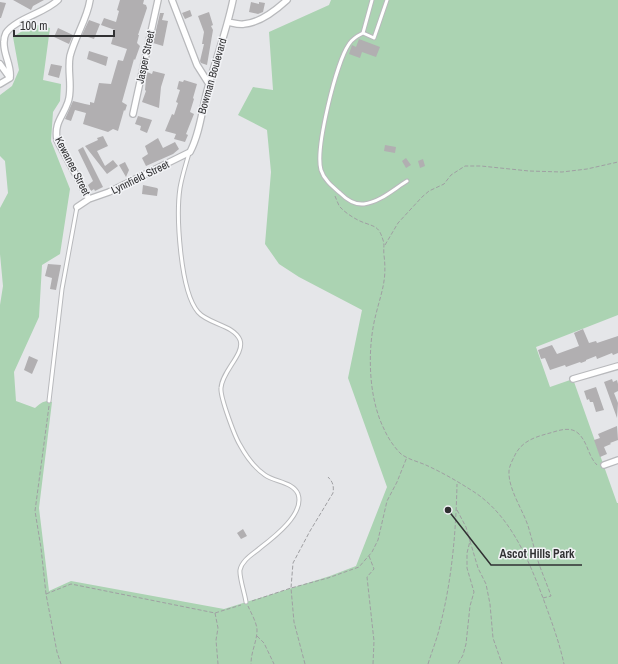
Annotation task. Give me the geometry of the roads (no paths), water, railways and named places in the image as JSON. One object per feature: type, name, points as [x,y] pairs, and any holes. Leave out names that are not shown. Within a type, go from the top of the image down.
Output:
[{"type":"street","points":[[10,78],[11,71],[4,44],[6,33],[13,26],[52,6],[58,0]]},
{"type":"street","name":"Kewanee Street","points":[[77,207],[90,199],[57,140],[56,131],[58,122],[68,102],[70,84],[70,55],[84,21],[90,0]]},
{"type":"street","name":"Jasper Street","points":[[133,114],[158,0]]},
{"type":"street","points":[[172,0],[197,65],[209,84]]},
{"type":"street","name":"Bowman Boulevard","points":[[190,152],[195,142],[209,84],[228,22],[233,0]]},
{"type":"street","points":[[228,22],[242,25],[250,24],[275,11],[287,0]]},
{"type":"street","points":[[0,64],[10,78]]},
{"type":"street","points":[[0,84],[10,78]]},
{"type":"street","name":"Lynnfield Street","points":[[90,199],[108,192],[190,152]]},
{"type":"street","points":[[573,379],[618,366]]},
{"type":"street","points":[[604,465],[618,460]]},
{"type":"lane","points":[[372,0],[363,33],[355,37],[349,44],[340,64],[321,136],[321,170],[325,179],[343,196],[353,202],[363,204],[374,201],[407,181]]},
{"type":"lane","points":[[363,33],[374,38],[387,0]]},
{"type":"lane","points":[[190,152],[180,188],[179,230],[191,300],[198,312],[211,322],[228,328],[236,333],[240,340],[240,350],[236,359],[227,369],[222,380],[220,390],[239,443],[245,454],[265,475],[289,485],[295,489],[298,496],[298,505],[294,516],[281,530],[247,558],[242,564],[240,571],[247,603]]},
{"type":"lane","name":"Kewanee Street","points":[[49,401],[62,288],[77,207]]},
{"type":"place","name":"Ascot Hills Park","points":[[448,510]]}]
